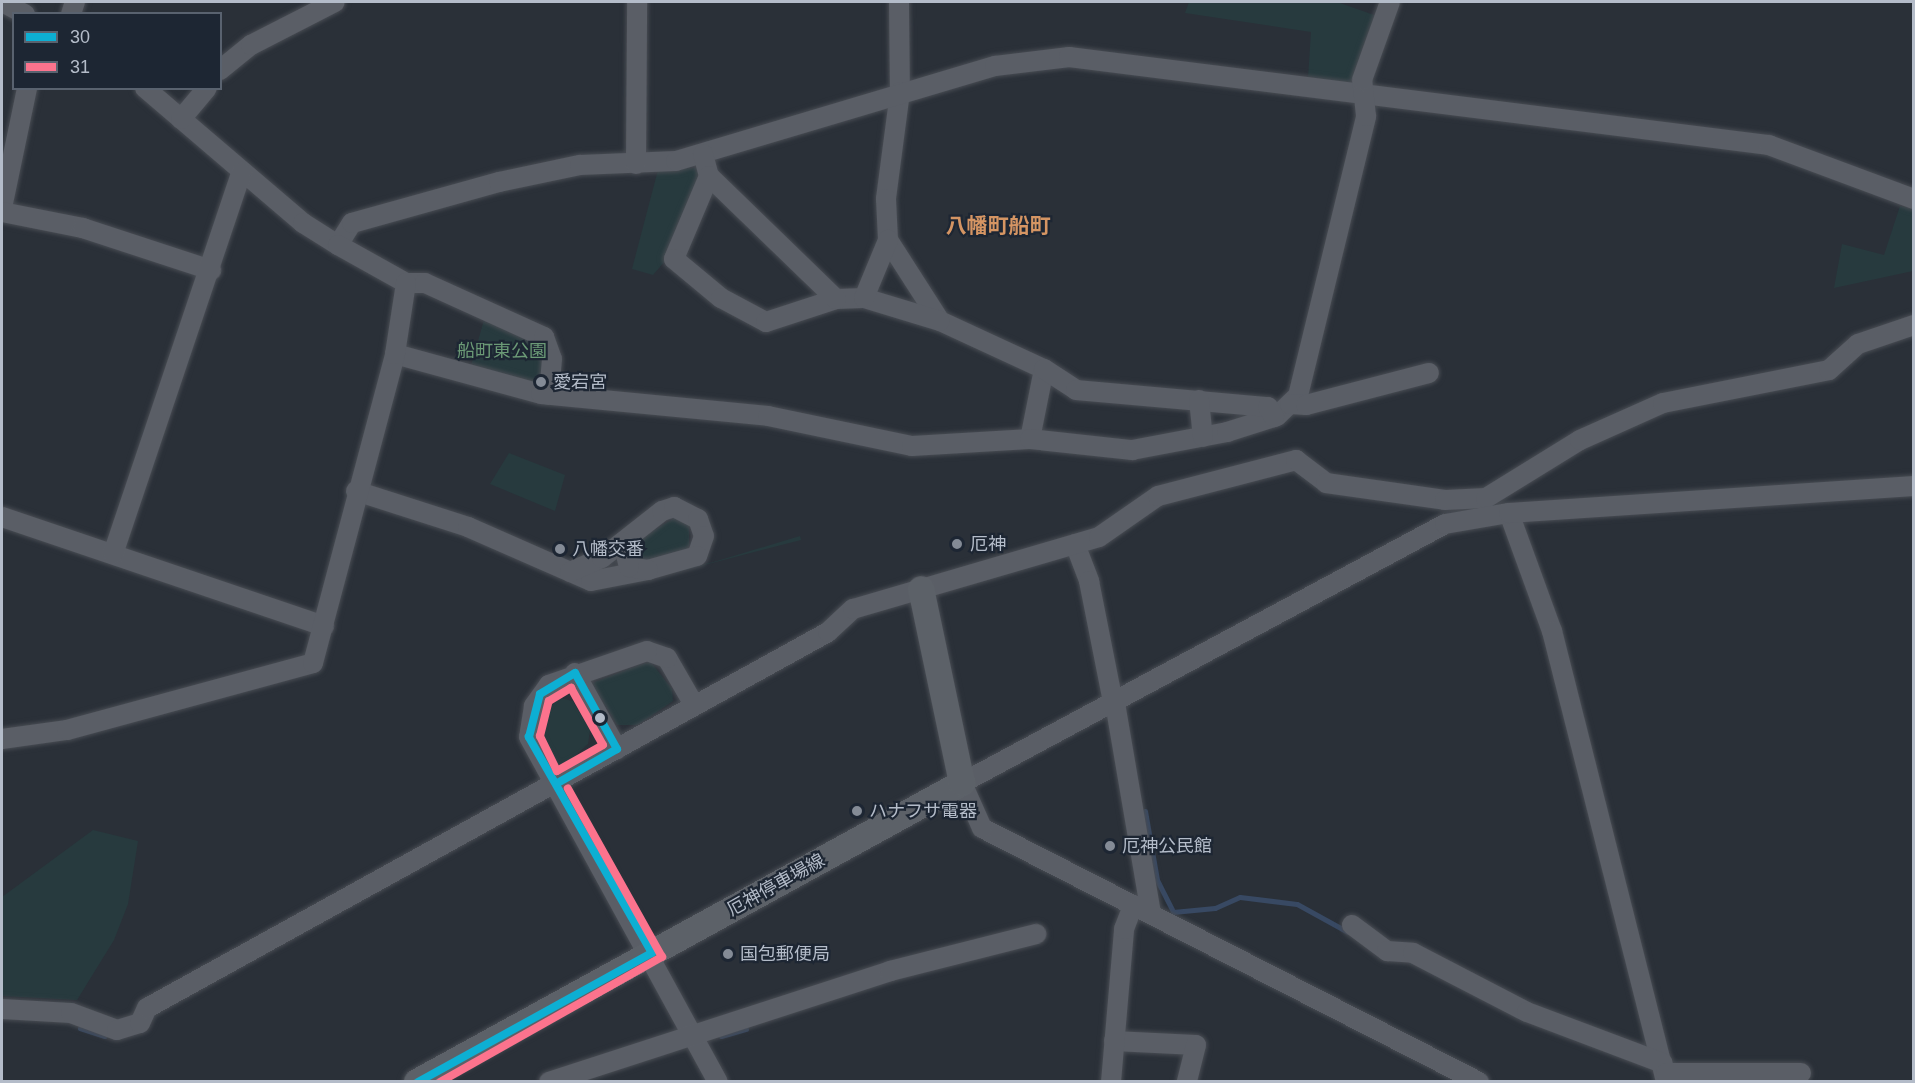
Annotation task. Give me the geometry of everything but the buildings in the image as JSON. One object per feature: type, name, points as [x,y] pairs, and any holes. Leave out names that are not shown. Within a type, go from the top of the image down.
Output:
[{"type":"main road","points":[[921,589],[962,783]]},
{"type":"main road","name":"厄神停車場線","points":[[423,1080],[962,783]]},
{"type":"street","points":[[2,2],[21,12]]},
{"type":"street","points":[[222,68],[251,45],[334,2]]},
{"type":"street","points":[[636,164],[637,2]]},
{"type":"street","points":[[864,298],[888,240],[886,199],[900,93],[899,2]]},
{"type":"street","points":[[395,354],[549,395],[768,416],[912,446],[1030,439],[1101,451],[1203,437],[1274,417],[1298,396],[1366,116],[1362,80],[1390,2]]},
{"type":"street","points":[[338,245],[352,223],[489,185],[556,168],[636,164],[704,154],[900,93],[1004,64],[1069,57],[1364,96],[1769,145],[1914,199]]},
{"type":"street","points":[[27,90],[2,210],[83,228],[211,270]]},
{"type":"street","points":[[147,90],[241,173],[338,245],[406,283],[425,284],[544,337],[552,359],[549,395]]},
{"type":"street","points":[[181,119],[205,90]]},
{"type":"street","points":[[704,154],[709,177],[836,299]]},
{"type":"street","points":[[113,554],[211,270],[241,173]]},
{"type":"street","points":[[709,177],[674,259],[721,298],[766,322],[836,299],[864,298],[940,321],[1044,369],[1082,392],[1268,407],[1274,417]]},
{"type":"street","points":[[888,240],[940,321]]},
{"type":"street","points":[[2,739],[67,730],[313,663],[356,491],[395,354],[406,283]]},
{"type":"street","points":[[1479,1082],[982,828],[962,783],[1445,524],[1487,508],[1580,440],[1663,403],[1701,391],[1829,370],[1858,345],[1914,325]]},
{"type":"street","points":[[1030,439],[1044,369]]},
{"type":"street","points":[[1290,404],[1306,405],[1429,373]]},
{"type":"street","points":[[1198,400],[1203,437]]},
{"type":"street","points":[[2,1009],[71,1013],[117,1030],[140,1023],[147,1008],[556,784],[693,703],[828,632],[854,609],[921,589],[995,572],[1100,537],[1158,496],[1296,460],[1326,483],[1445,500],[1509,513],[1914,486]]},
{"type":"street","points":[[356,491],[468,527],[570,572],[603,582],[697,556],[704,548],[698,519],[674,507],[662,511],[622,543],[570,572]]},
{"type":"street","points":[[1509,513],[1552,631],[1665,1073]]},
{"type":"street","points":[[2,517],[324,626]]},
{"type":"street","points":[[622,543],[629,567],[648,570]]},
{"type":"street","points":[[1075,544],[1089,581],[1114,702],[1151,914]]},
{"type":"street","points":[[693,703],[668,658],[658,652],[575,673],[540,694],[531,720],[536,754],[556,784],[695,1030],[718,1082]]},
{"type":"street","points":[[575,673],[617,749]]},
{"type":"street","points":[[1111,1082],[1124,928],[1133,906]]},
{"type":"street","points":[[1352,925],[1387,951],[1413,953],[1527,1012],[1665,1073],[1801,1073]]},
{"type":"street","points":[[549,1082],[695,1030],[805,1001],[890,971],[1036,934]]},
{"type":"street","points":[[1114,1041],[1196,1045],[1187,1082]]},
{"type":"green space","points":[[1189,2],[1337,2],[1377,16],[1352,84],[1308,78],[1311,32],[1185,13]]},
{"type":"green space","points":[[696,168],[702,173],[665,261],[653,275],[632,269],[658,170]]},
{"type":"green space","points":[[1900,206],[1913,209],[1913,271],[1834,288],[1842,244],[1884,255]]},
{"type":"green space","name":"船町東公園","points":[[484,320],[534,337],[550,377],[538,375],[536,385],[470,369]]},
{"type":"green space","points":[[509,453],[565,475],[555,511],[490,484]]},
{"type":"green space","points":[[676,517],[689,525],[689,550],[638,565],[631,544]]},
{"type":"green space","points":[[800,536],[801,540],[596,593],[717,561]]},
{"type":"green space","points":[[650,661],[672,689],[673,701],[638,725],[617,725],[592,683]]},
{"type":"green space","points":[[559,698],[573,701],[590,730],[588,744],[565,765],[556,764],[542,742],[548,708]]},
{"type":"green space","points":[[93,830],[138,841],[128,904],[114,940],[77,1000],[2,996],[2,897]]},
{"type":"waterway","points":[[1145,811],[1157,880],[1173,912],[1215,908],[1240,897],[1297,904],[1348,932]]},
{"type":"waterway","points":[[80,1028],[105,1036]]},
{"type":"waterway","points":[[721,1036],[746,1029]]},
{"type":"transit line","name":"30","points":[[418,1082],[652,953],[529,737],[540,694],[575,673],[617,749],[556,784]]},
{"type":"transit line","name":"31","points":[[571,688],[603,745],[557,771],[540,736],[549,701],[571,688]]},
{"type":"transit line","name":"31","points":[[440,1082],[662,957],[568,789]]},
{"type":"place","name":"愛宕宮","points":[[541,382]]},
{"type":"place","name":"厄神","points":[[957,544]]},
{"type":"place","name":"八幡交番","points":[[560,549]]},
{"type":"place","name":"ハナフサ電器","points":[[857,811]]},
{"type":"place","name":"厄神公民館","points":[[1110,846]]},
{"type":"place","name":"国包郵便局","points":[[728,954]]},
{"type":"district","name":"八幡町船町","points":[[998,226]]}]
